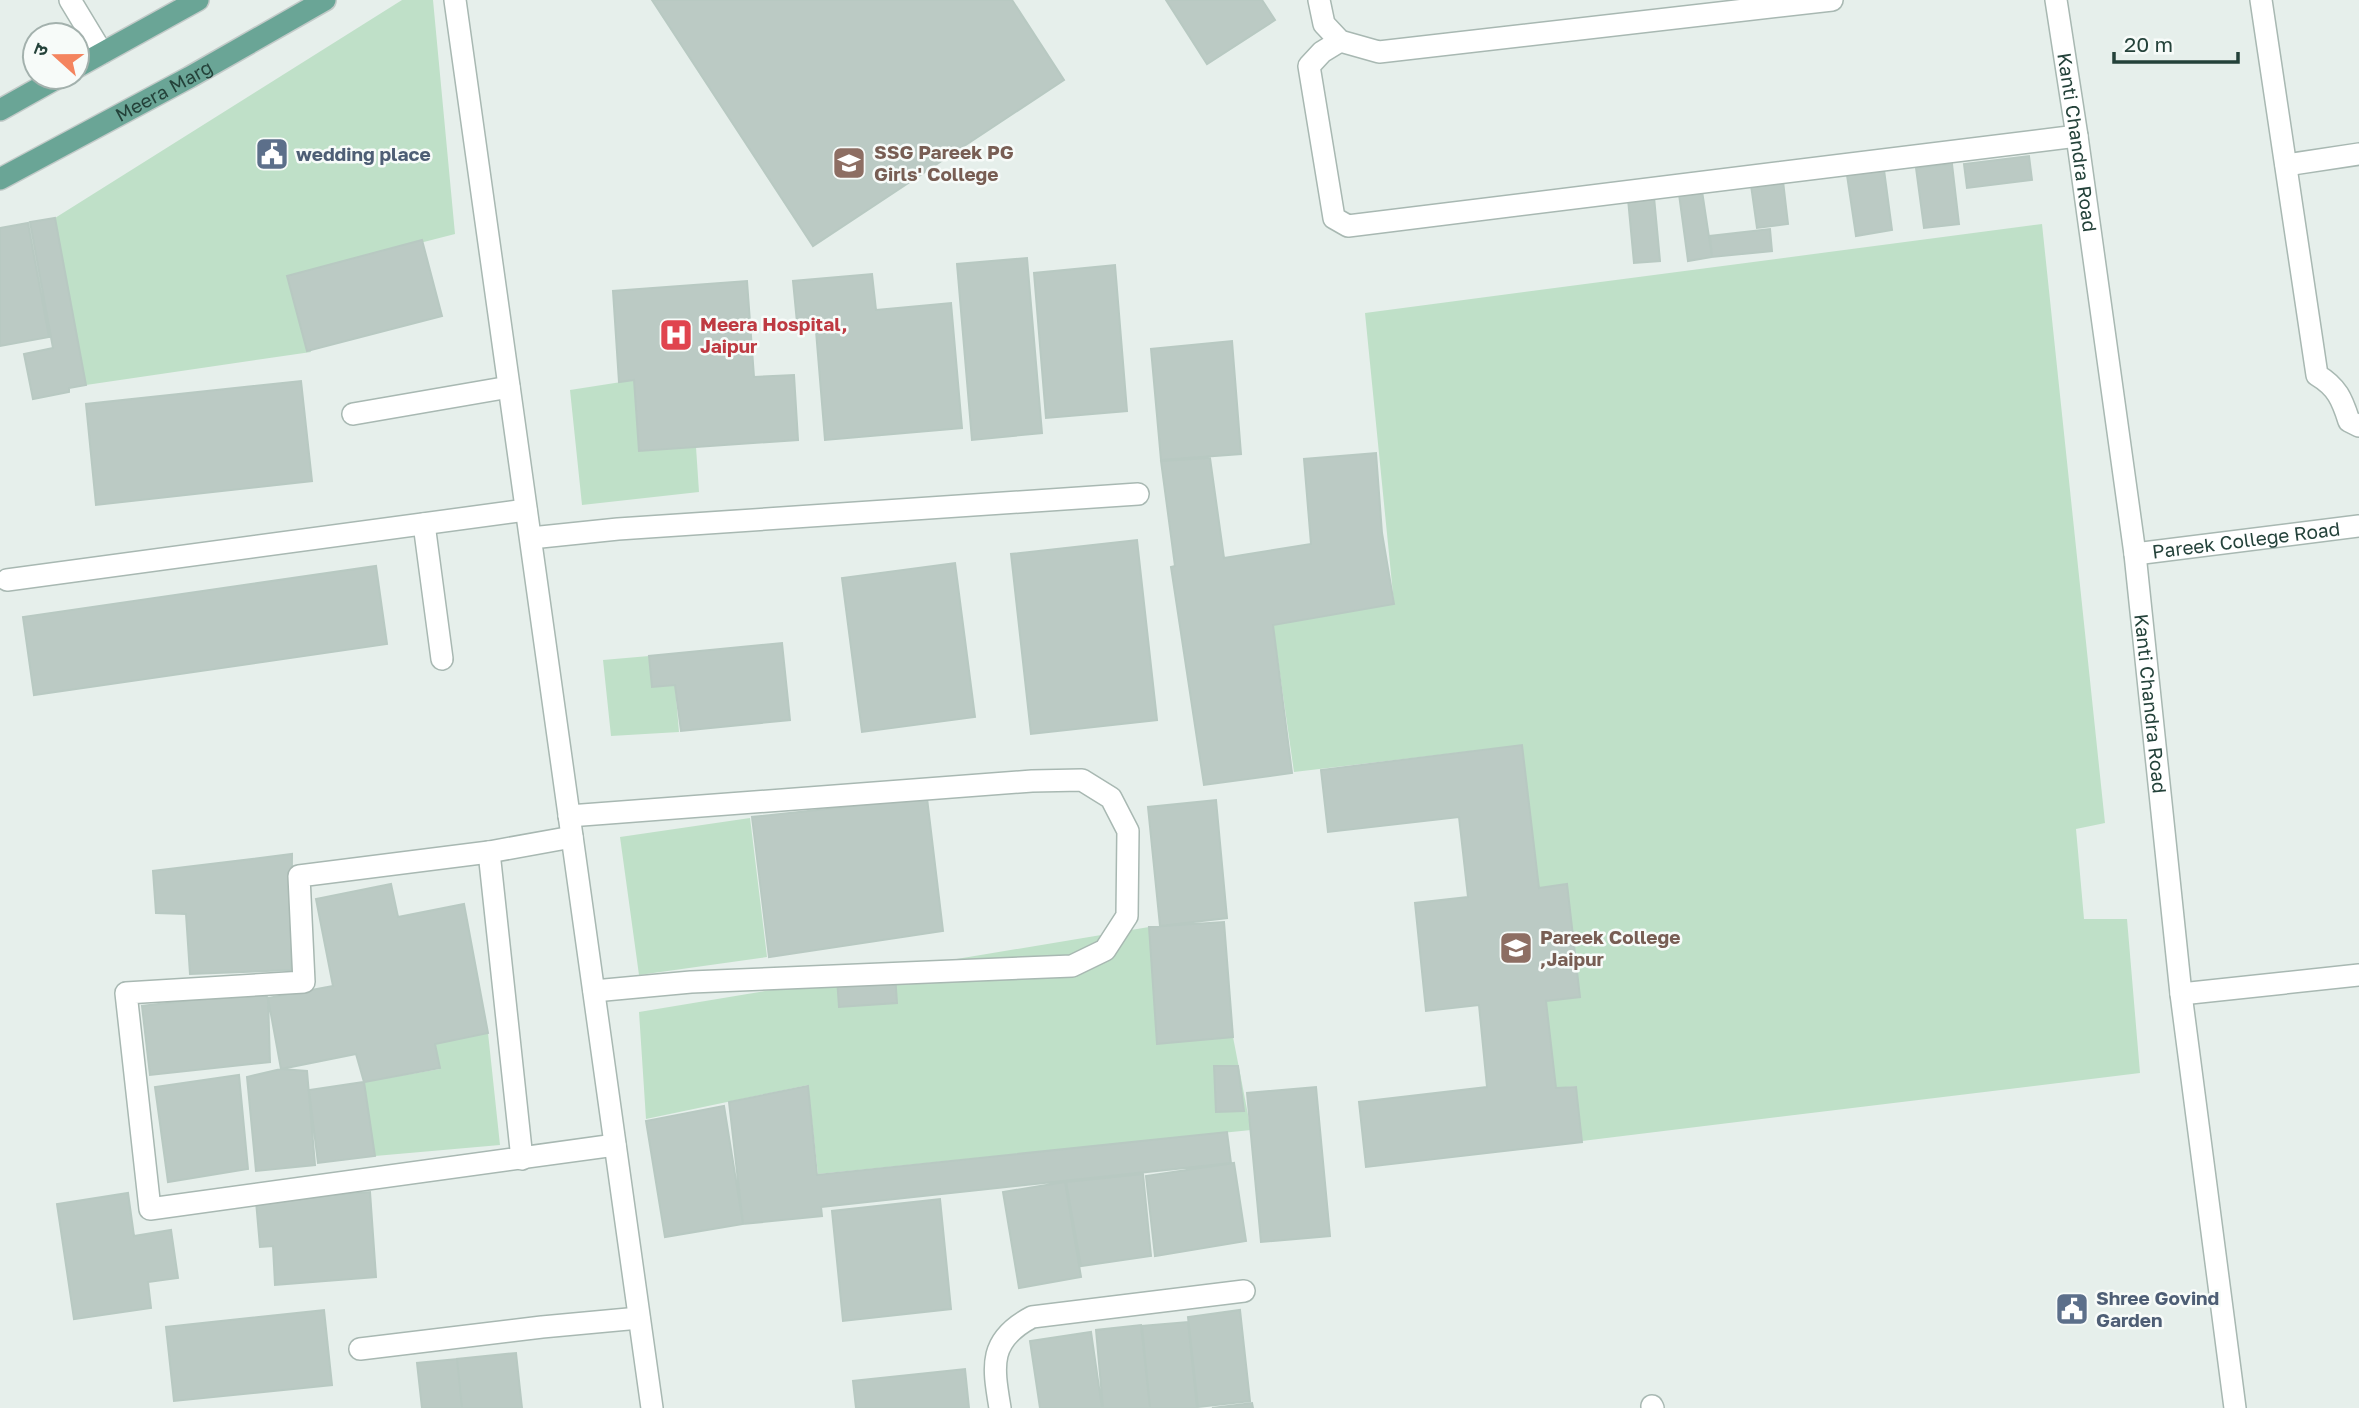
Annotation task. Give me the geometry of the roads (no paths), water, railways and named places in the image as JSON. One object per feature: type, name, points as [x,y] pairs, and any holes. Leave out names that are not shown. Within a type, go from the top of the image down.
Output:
[{"type":"main road","points":[[91,59],[198,0]]},
{"type":"main road","name":"Meera Marg","points":[[0,179],[190,77],[325,0]]},
{"type":"main road","points":[[0,110],[34,91]]},
{"type":"street","points":[[70,0],[102,53]]},
{"type":"street","points":[[456,0],[652,1408]]},
{"type":"street","points":[[1319,0],[1324,24],[1340,41],[1379,52],[1832,0]]},
{"type":"street","name":"Kanti Chandra Road","points":[[2056,0],[2135,555],[2180,995],[2235,1408]]},
{"type":"street","points":[[2261,0],[2317,375],[2331,384],[2343,402],[2349,421],[2359,426]]},
{"type":"street","points":[[1340,41],[1322,52],[1309,66],[1334,218],[1348,226],[2077,136]]},
{"type":"street","points":[[2286,165],[2359,154]]},
{"type":"street","points":[[353,414],[509,387]]},
{"type":"street","points":[[531,538],[632,528],[1138,494]]},
{"type":"street","points":[[8,580],[526,510]]},
{"type":"street","points":[[424,524],[442,659]]},
{"type":"street","name":"Pareek College Road","points":[[2135,555],[2359,526]]},
{"type":"street","points":[[594,991],[691,982],[1072,966],[1105,950],[1127,916],[1128,831],[1111,798],[1082,780],[1032,780],[570,826],[489,852],[299,876],[304,982],[126,993],[150,1209],[615,1145]]},
{"type":"street","points":[[489,852],[522,1159]]},
{"type":"street","points":[[2180,995],[2359,975]]},
{"type":"street","points":[[1000,1408],[993,1366],[1001,1345],[1017,1325],[1032,1317],[1244,1291]]},
{"type":"street","points":[[360,1349],[542,1326],[639,1318]]},
{"type":"place","name":"wedding place","points":[[272,154]]},
{"type":"place","name":"SSG Pareek PG Girls' College","points":[[849,163]]},
{"type":"place","name":"Meera Hospital, Jaipur","points":[[676,335]]},
{"type":"place","name":"Pareek College ,Jaipur","points":[[1516,948]]},
{"type":"place","name":"Shree Govind Garden","points":[[2072,1309]]}]
